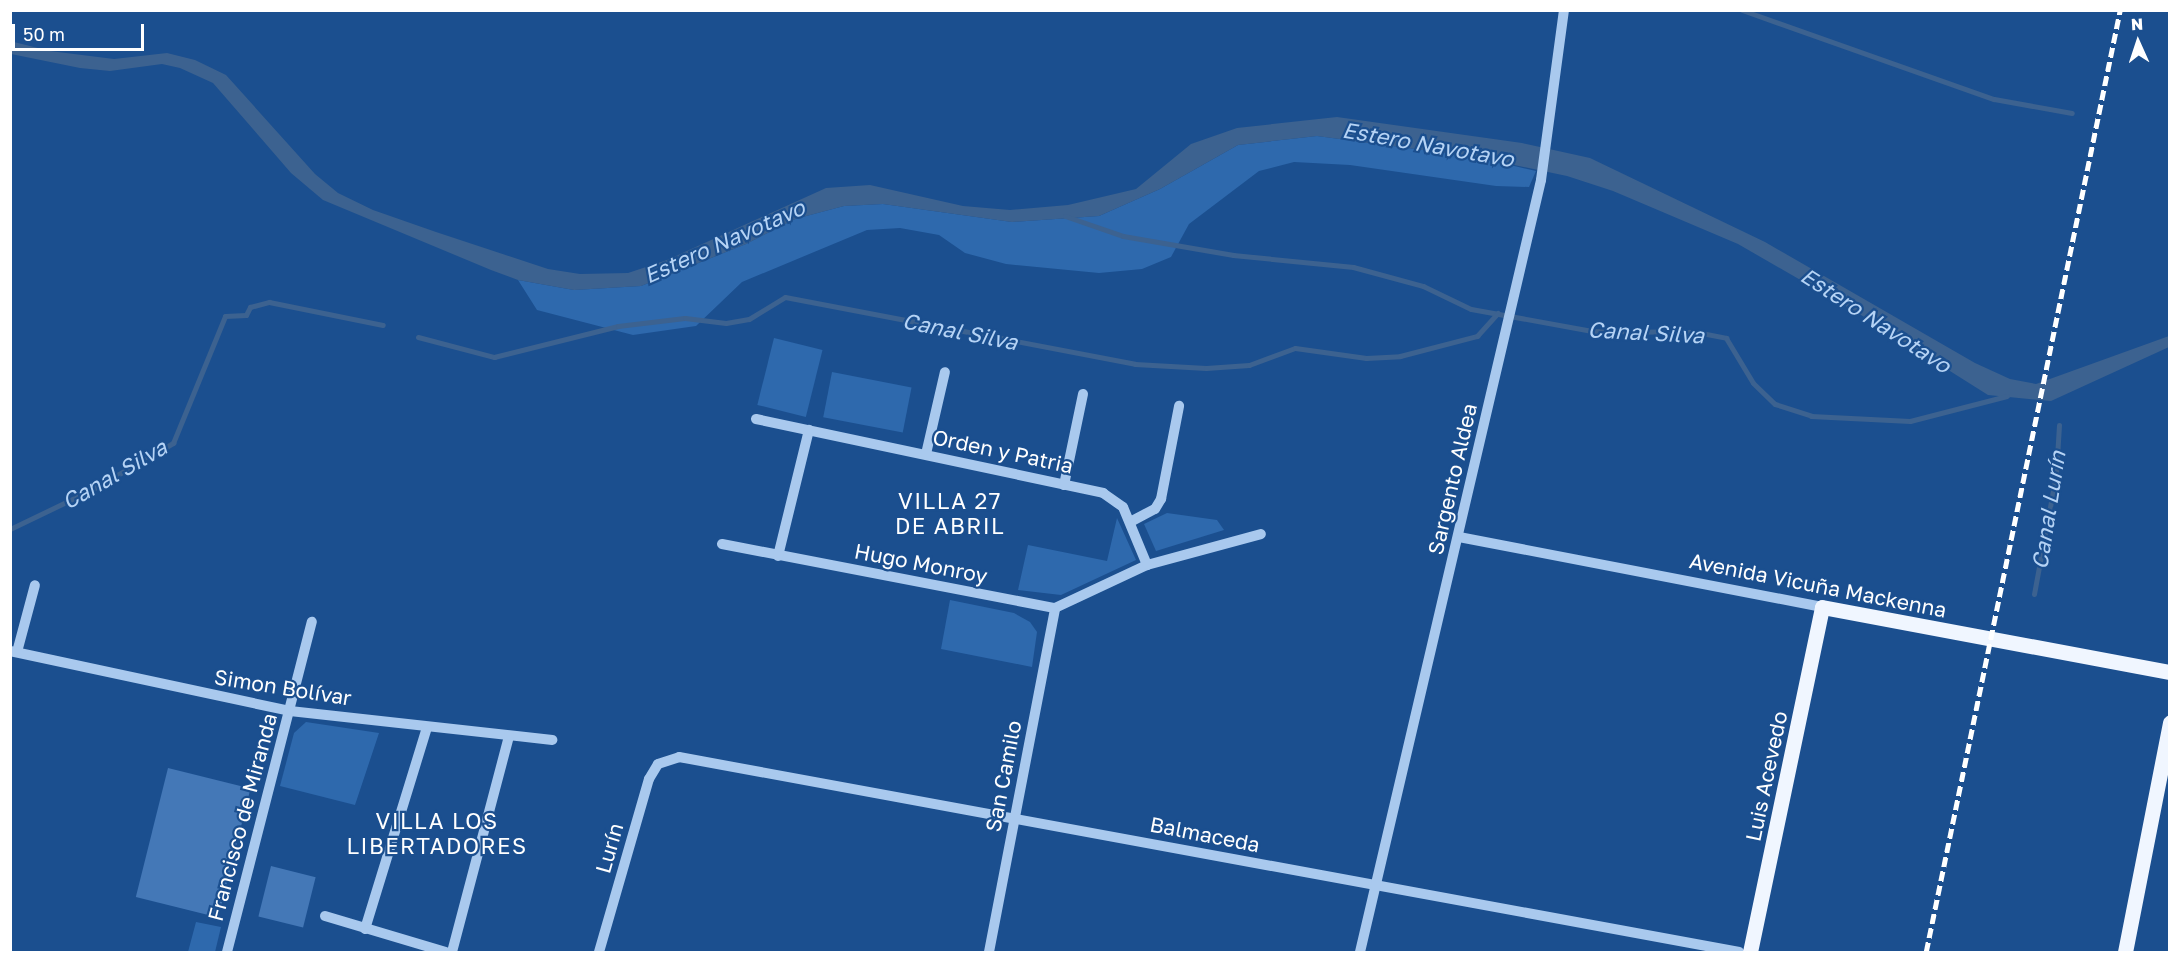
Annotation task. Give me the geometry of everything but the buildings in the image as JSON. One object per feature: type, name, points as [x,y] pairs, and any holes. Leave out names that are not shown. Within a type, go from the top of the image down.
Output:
[{"type":"main road","name":"Avenida Vicuña Mackenna","points":[[1822,607],[2169,672]]},
{"type":"main road","name":"Luis Acevedo","points":[[1750,952],[1822,607]]},
{"type":"main road","points":[[2125,952],[2169,722]]},
{"type":"street","name":"Sargento Aldea","points":[[1360,952],[1541,180],[1550,137],[1564,10]]},
{"type":"street","points":[[926,454],[945,372]]},
{"type":"street","points":[[1064,484],[1083,394]]},
{"type":"street","points":[[1132,521],[1155,508],[1161,499],[1179,406]]},
{"type":"street","name":"Orden y Patria","points":[[756,419],[1103,493],[1123,507],[1132,521],[1148,565]]},
{"type":"street","points":[[778,556],[808,430]]},
{"type":"street","points":[[1055,608],[1148,565],[1261,534]]},
{"type":"street","name":"Avenida Vicuña Mackenna","points":[[1459,537],[1822,607]]},
{"type":"street","name":"Hugo Monroy","points":[[722,544],[1055,608]]},
{"type":"street","points":[[14,651],[36,585]]},
{"type":"street","name":"San Camilo","points":[[988,952],[1055,608]]},
{"type":"street","name":"Francisco de Miranda","points":[[227,952],[312,622]]},
{"type":"street","name":"Simon Bolívar","points":[[14,651],[290,711],[552,740]]},
{"type":"street","points":[[365,929],[427,727]]},
{"type":"street","points":[[452,952],[509,735]]},
{"type":"street","name":"Balmaceda","points":[[664,760],[679,757],[1739,952]]},
{"type":"street","name":"Lurín","points":[[599,952],[649,778],[664,760]]},
{"type":"street","points":[[325,916],[416,948],[446,952]]},
{"type":"shaded area","points":[[1317,136],[1476,157],[1536,171],[1529,187],[1496,186],[1350,165],[1294,162],[1259,171],[1189,224],[1171,257],[1142,269],[1099,273],[1006,264],[965,253],[939,235],[900,228],[867,230],[742,282],[696,326],[633,335],[537,310],[518,280],[574,290],[641,286],[746,244],[795,219],[844,206],[883,204],[1012,222],[1099,216],[1160,189],[1238,145]]},
{"type":"shaded area","points":[[774,338],[823,350],[806,417],[757,405]]},
{"type":"shaded area","points":[[832,372],[912,387],[903,433],[823,417]]},
{"type":"shaded area","points":[[1167,513],[1217,520],[1224,530],[1156,551],[1144,524]]},
{"type":"shaded area","points":[[1117,518],[1136,560],[1061,595],[1018,590],[1028,545],[1107,561]]},
{"type":"shaded area","points":[[950,600],[1014,613],[1030,622],[1037,632],[1032,667],[941,649]]},
{"type":"shaded area","points":[[306,722],[379,733],[355,805],[280,786],[294,733]]},
{"type":"shaded area","points":[[196,922],[221,927],[215,952],[188,952]]},
{"type":"water","name":"Estero Navotavo","points":[[10,41],[50,51],[114,59],[167,53],[195,60],[226,75],[315,174],[338,193],[373,210],[436,232],[548,269],[580,274],[628,273],[667,260],[826,188],[870,185],[963,206],[1010,210],[1068,205],[1136,189],[1191,144],[1237,128],[1337,117],[1522,143],[1590,158],[1765,242],[1975,363],[2010,379],[2036,384],[2169,336],[2169,347],[2051,401],[1988,395],[1861,315],[1738,244],[1613,191],[1567,176],[1476,157],[1317,136],[1238,145],[1160,189],[1099,216],[1012,222],[883,204],[844,206],[795,219],[746,244],[641,286],[574,290],[518,280],[323,200],[291,173],[213,83],[180,68],[162,64],[110,71],[80,68],[11,54]]},
{"type":"waterway","points":[[1742,10],[1994,99],[2072,113]]},
{"type":"waterway","name":"Canal Silva","points":[[1065,216],[1123,236],[1233,255],[1353,267],[1423,286],[1471,309],[1592,331],[1696,332],[1726,338],[1753,383],[1775,404],[1811,416],[1910,421],[2007,396]]},
{"type":"waterway","name":"Canal Silva","points":[[418,337],[494,357],[618,326],[685,318],[726,323],[749,319],[785,297],[1135,364],[1206,368],[1249,365],[1295,348],[1366,358],[1400,356],[1477,336],[1498,313]]},
{"type":"waterway","name":"Canal Silva","points":[[10,529],[91,490],[173,443],[225,316],[246,315],[250,307],[269,302],[383,325]]},
{"type":"waterway","name":"Canal Lurín","points":[[2034,594],[2056,474],[2059,425]]},
{"type":"railway","points":[[1926,952],[2120,10]]},
{"type":"district","name":"VILLA 27 DE ABRIL","points":[[950,512]]},
{"type":"district","name":"VILLA LOS LIBERTADORES","points":[[437,832]]}]
